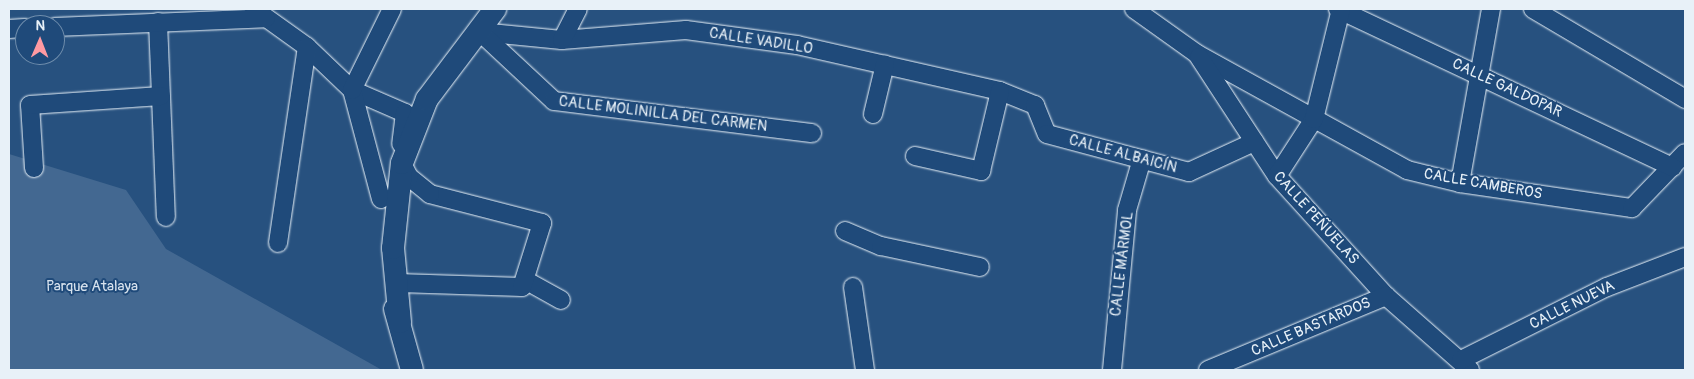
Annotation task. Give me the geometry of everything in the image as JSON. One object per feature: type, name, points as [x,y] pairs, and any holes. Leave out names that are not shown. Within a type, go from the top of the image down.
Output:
[{"type":"main road","points":[[400,322],[394,214],[403,160],[426,101],[480,32],[495,9]]},
{"type":"main road","points":[[412,370],[380,248],[381,199],[405,113],[426,101]]},
{"type":"street","points":[[381,199],[352,90],[392,9]]},
{"type":"street","points":[[562,40],[578,9]]},
{"type":"street","name":"CALLE CAMBEROS","points":[[1134,9],[1197,54],[1407,170],[1460,183],[1632,208],[1685,153]]},
{"type":"street","points":[[1277,176],[1314,119],[1340,9]]},
{"type":"street","name":"CALLE GALDOPAR","points":[[1340,9],[1673,167]]},
{"type":"street","points":[[1460,183],[1477,74],[1491,9]]},
{"type":"street","points":[[1532,9],[1685,99]]},
{"type":"street","points":[[65,27],[158,22],[260,13],[307,47],[352,90],[405,113],[400,146],[403,160],[409,177],[430,194],[542,223],[522,287],[398,283]]},
{"type":"street","points":[[158,22],[166,216]]},
{"type":"street","name":"CALLE VADILLO","points":[[480,32],[562,40],[686,30],[885,64],[1000,91],[1035,105]]},
{"type":"street","name":"CALLE MOLINILLA DEL CARMEN","points":[[480,32],[554,101],[812,133]]},
{"type":"street","points":[[278,243],[307,47]]},
{"type":"street","name":"CALLE PEÑUELAS","points":[[1197,54],[1277,176],[1386,296],[1465,365]]},
{"type":"street","points":[[872,114],[885,64]]},
{"type":"street","points":[[915,156],[981,171],[1000,91]]},
{"type":"street","points":[[34,168],[30,104],[161,96]]},
{"type":"street","name":"CALLE ALBAICÍN","points":[[1035,105],[1047,134],[1189,172],[1254,142]]},
{"type":"street","name":"CALLE MÁRMOL","points":[[1112,370],[1127,210],[1142,159]]},
{"type":"street","points":[[844,231],[881,246],[980,267]]},
{"type":"street","name":"CALLE NUEVA","points":[[1465,365],[1607,287],[1685,257]]},
{"type":"street","points":[[524,280],[561,300]]},
{"type":"street","points":[[853,287],[864,370]]},
{"type":"street","name":"CALLE BASTARDOS","points":[[1208,370],[1386,296]]},
{"type":"green space","name":"Parque Atalaya","points":[[9,154],[126,190],[166,249],[382,370],[9,370]]}]
